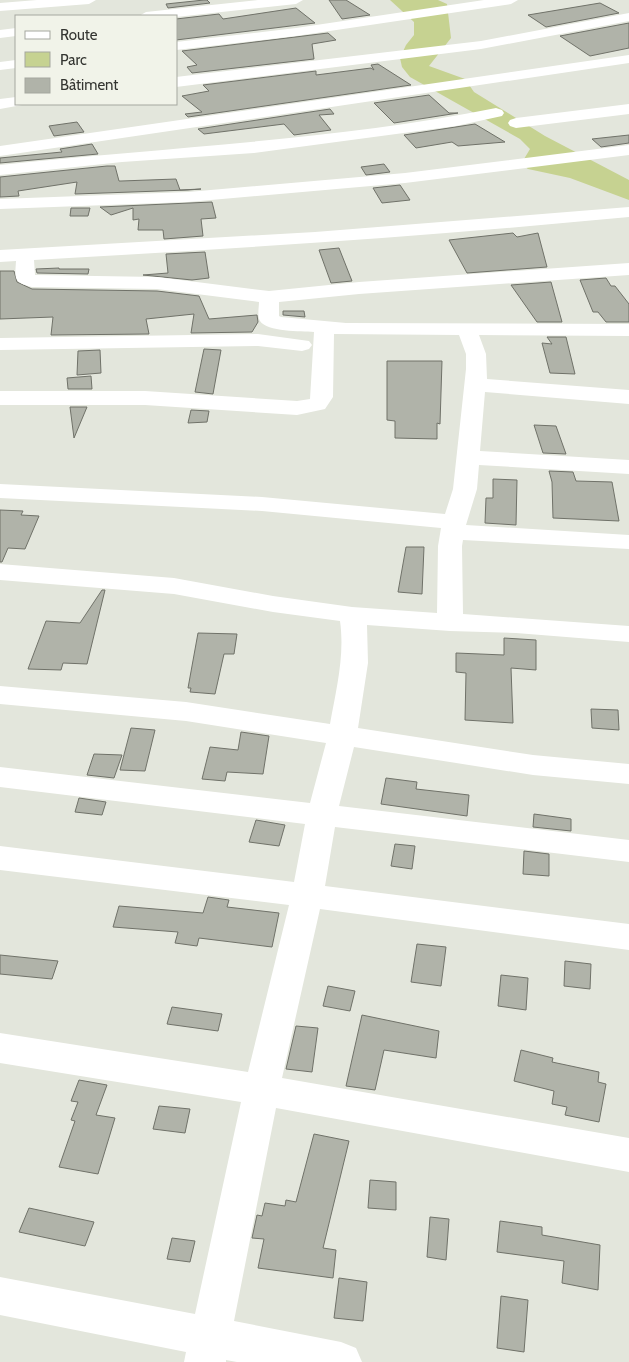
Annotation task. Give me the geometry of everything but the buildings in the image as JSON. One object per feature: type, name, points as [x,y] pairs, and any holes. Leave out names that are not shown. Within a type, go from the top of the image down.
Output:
[{"type":"street","points":[[0,7],[89,0]]},
{"type":"street","points":[[155,15],[296,0]]},
{"type":"street","points":[[178,46],[296,32],[512,0]]},
{"type":"street","points":[[178,82],[481,45],[629,17]]},
{"type":"street","points":[[0,34],[15,32]]},
{"type":"street","points":[[0,151],[629,59]]},
{"type":"street","points":[[0,66],[15,64]]},
{"type":"street","points":[[0,104],[15,102]]},
{"type":"street","points":[[516,123],[629,109]]},
{"type":"street","points":[[0,170],[122,157],[264,146],[456,121],[496,113]]},
{"type":"street","points":[[0,204],[188,197],[237,193],[405,178],[629,150]]},
{"type":"street","points":[[0,256],[475,227],[629,212]]},
{"type":"street","points":[[25,255],[25,279],[32,281],[157,283],[269,297],[359,288],[629,269]]},
{"type":"street","points":[[269,297],[268,316],[277,324],[324,338]]},
{"type":"street","points":[[450,623],[450,546],[453,527],[465,488],[475,385],[476,354],[467,329]]},
{"type":"street","points":[[0,344],[85,344],[324,338],[467,329],[629,330]]},
{"type":"street","points":[[0,398],[145,398],[297,408],[317,404],[322,397],[324,338]]},
{"type":"street","points":[[475,385],[629,397]]},
{"type":"street","points":[[468,457],[629,467]]},
{"type":"street","points":[[0,491],[262,504],[453,527],[629,542]]},
{"type":"street","points":[[0,572],[174,586],[273,604],[352,614],[450,623],[501,624],[582,632],[629,634]]},
{"type":"street","points":[[208,1349],[273,1036],[308,894],[322,813],[342,737],[354,663],[352,614]]},
{"type":"street","points":[[0,695],[138,706],[248,720],[466,756],[629,774]]},
{"type":"street","points":[[0,777],[322,813],[629,851]]},
{"type":"street","points":[[0,858],[308,894],[629,936]]},
{"type":"street","points":[[0,1048],[262,1090],[629,1155]]},
{"type":"street","points":[[0,1296],[208,1349],[341,1362]]},
{"type":"green space","points":[[390,0],[438,0],[447,4],[451,38],[429,66],[465,79],[474,92],[545,136],[629,180],[629,200],[570,178],[528,169],[521,164],[530,149],[520,139],[410,77],[402,67],[400,58],[406,45],[414,35],[414,22]]}]
